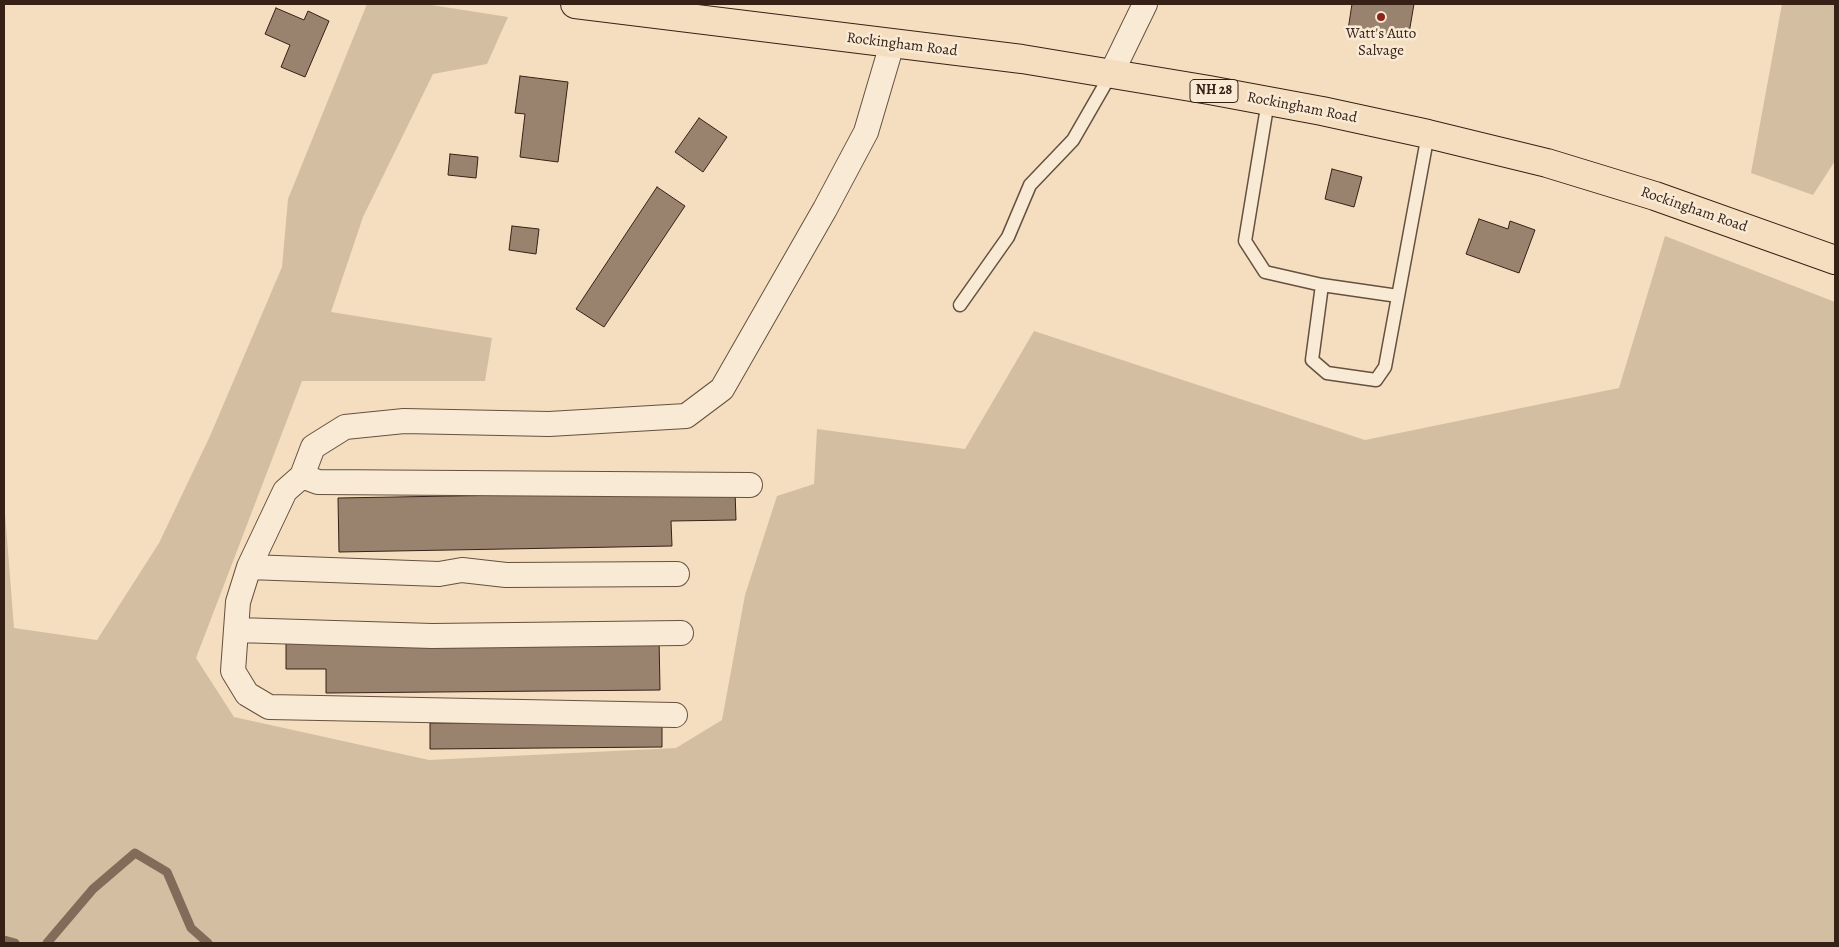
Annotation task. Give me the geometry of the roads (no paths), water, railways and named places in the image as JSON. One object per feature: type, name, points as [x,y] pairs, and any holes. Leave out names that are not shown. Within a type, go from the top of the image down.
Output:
[{"type":"main road","name":"Rockingham Road","points":[[574,4],[1022,60],[1268,101],[1428,134],[1547,163],[1655,196],[1835,260]]},
{"type":"street","points":[[1111,74],[1145,4]]},
{"type":"street","points":[[675,715],[269,707],[247,694],[233,671],[238,602],[249,567],[285,490],[302,476],[313,447],[345,427],[404,421],[549,424],[686,416],[722,389],[825,209],[866,132],[892,44]]},
{"type":"street","points":[[302,476],[318,482],[750,485]]},
{"type":"street","points":[[249,567],[439,574],[462,570],[506,575],[677,574]]},
{"type":"street","points":[[237,630],[432,636],[681,632]]},
{"type":"lane","points":[[960,305],[1008,237],[1030,185],[1073,140],[1111,74]]},
{"type":"lane","points":[[1268,101],[1245,241],[1264,272],[1322,285],[1398,296]]},
{"type":"lane","points":[[1322,285],[1312,360],[1327,373],[1376,380],[1385,367],[1428,134]]},
{"type":"waterway","points":[[47,943],[93,889],[135,853],[167,872],[191,928],[208,943]]},
{"type":"waterway","points":[[4,940],[15,943]]},
{"type":"place","name":"Watt's Auto Salvage","points":[[1381,17]]}]
